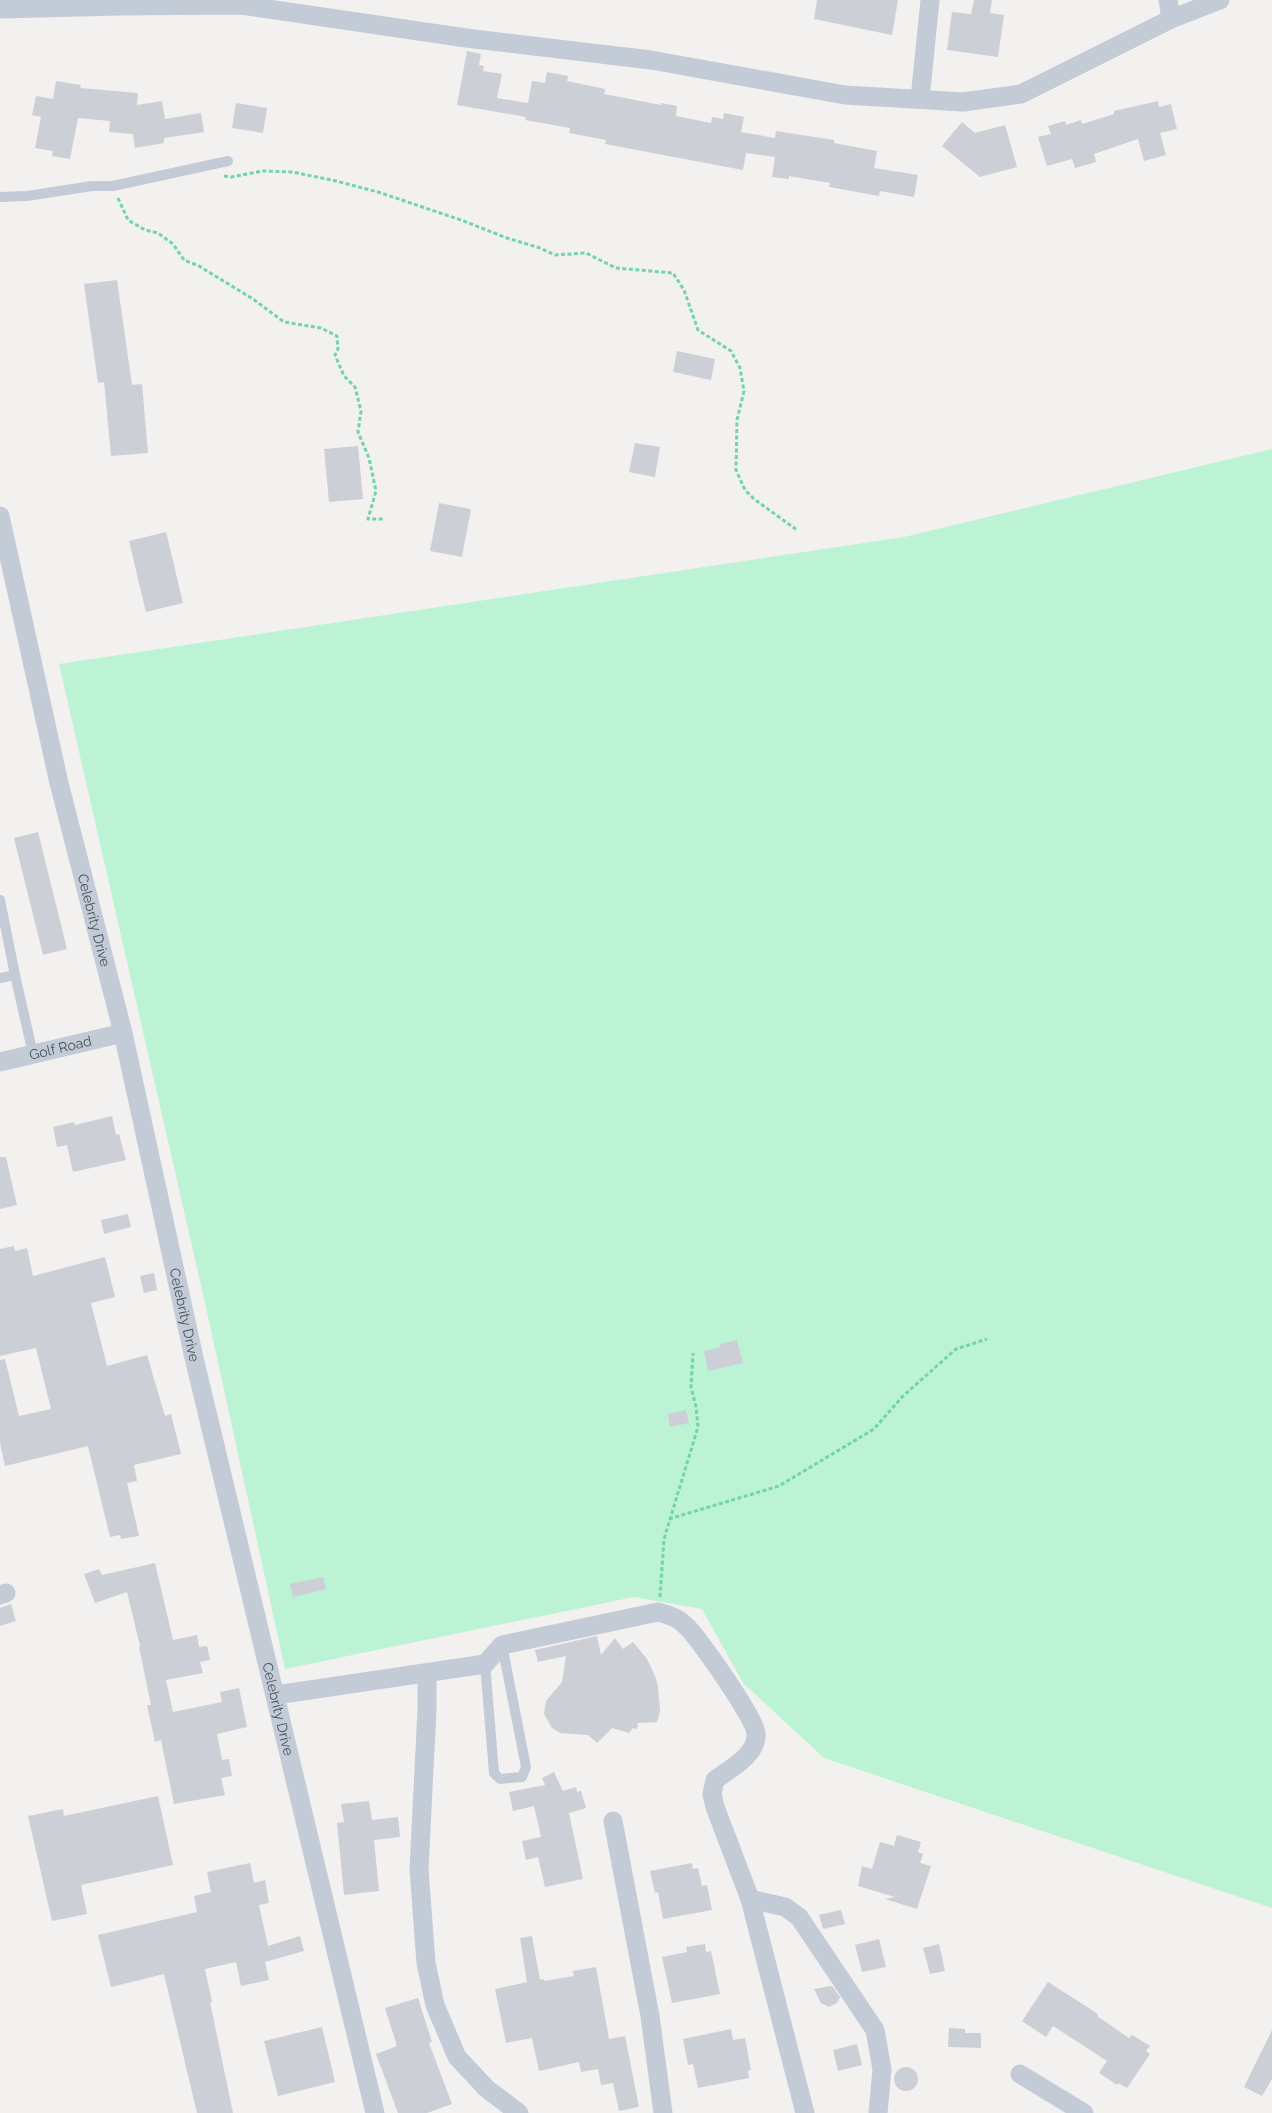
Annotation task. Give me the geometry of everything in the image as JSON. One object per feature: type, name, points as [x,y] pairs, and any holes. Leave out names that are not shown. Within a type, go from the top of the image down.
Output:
[{"type":"street","points":[[920,99],[930,0]]},
{"type":"street","points":[[0,10],[205,3],[242,5],[466,38],[650,60],[845,95],[963,102],[1021,94],[1170,9],[1220,0]]},
{"type":"street","name":"Celebrity Drive","points":[[0,516],[59,783],[123,1032],[194,1358],[375,2113]]},
{"type":"street","name":"Golf Road","points":[[0,1062],[123,1032]]},
{"type":"street","points":[[276,1695],[485,1664],[502,1645],[658,1612],[672,1616],[685,1625],[736,1694],[756,1733],[753,1748],[715,1780],[712,1794],[750,1898],[806,2113]]},
{"type":"street","points":[[427,1674],[419,1869],[426,1963],[434,2005],[457,2057],[487,2089],[519,2113]]},
{"type":"street","points":[[613,1821],[650,2016],[663,2113]]},
{"type":"street","points":[[750,1898],[785,1907],[799,1917],[874,2030],[882,2069],[878,2113]]},
{"type":"street","points":[[1020,2074],[1084,2113]]},
{"type":"lane","points":[[0,197],[27,196],[92,186],[113,186],[228,161]]},
{"type":"lane","points":[[0,900],[33,1054]]},
{"type":"lane","points":[[0,978],[15,975]]},
{"type":"lane","points":[[485,1664],[494,1773],[500,1779],[522,1777],[526,1767],[502,1645]]},
{"type":"path","points":[[192,170],[231,177],[264,171],[292,172],[332,180],[378,192],[540,248],[555,255],[586,253],[616,268],[673,273],[684,290],[698,330],[731,351],[740,368],[744,391],[737,420],[736,470],[744,490],[797,530]]},
{"type":"path","points":[[113,186],[128,220],[145,230],[158,232],[173,244],[184,260],[199,266],[253,299],[284,322],[321,328],[337,336],[338,349],[335,355],[344,376],[355,387],[361,411],[358,432],[369,458],[376,491],[368,519],[384,518]]},
{"type":"path","points":[[669,1519],[779,1486],[874,1429],[903,1396],[956,1349],[987,1339]]},
{"type":"path","points":[[658,1612],[664,1540],[698,1427],[691,1387],[693,1352]]},
{"type":"green space","points":[[1272,449],[1272,1908],[824,1758],[743,1683],[702,1609],[634,1597],[285,1669],[207,1312],[59,664],[904,537]]},
{"type":"building","points":[[817,0],[898,0],[892,35],[814,19]]},
{"type":"building","points":[[974,0],[992,0],[990,13],[1004,15],[998,57],[947,50],[952,12],[971,14]]},
{"type":"building","points":[[467,51],[481,54],[479,65],[484,66],[483,71],[502,74],[497,98],[528,103],[532,81],[545,83],[547,72],[568,76],[567,81],[605,89],[604,94],[661,105],[661,103],[677,106],[676,116],[711,123],[712,117],[723,119],[724,113],[744,117],[741,132],[775,138],[776,131],[834,140],[834,143],[877,151],[874,168],[918,175],[914,197],[880,191],[879,196],[829,187],[830,183],[789,176],[789,179],[772,177],[775,157],[746,153],[743,170],[605,144],[606,140],[569,133],[570,128],[525,120],[526,117],[457,105]]},
{"type":"building","points":[[56,81],[81,85],[80,88],[138,93],[137,105],[162,101],[165,119],[201,113],[204,132],[164,138],[164,143],[135,148],[133,134],[109,132],[110,121],[78,118],[70,159],[52,156],[53,151],[35,148],[41,117],[32,115],[36,96],[53,99]]},
{"type":"building","points":[[1158,101],[1159,107],[1171,104],[1177,129],[1160,133],[1166,155],[1144,161],[1138,139],[1094,154],[1096,162],[1075,168],[1072,159],[1047,166],[1038,137],[1051,134],[1048,126],[1065,121],[1066,125],[1081,120],[1082,124],[1114,114],[1114,111]]},
{"type":"building","points":[[236,103],[267,108],[263,133],[232,128]]},
{"type":"building","points":[[962,122],[975,133],[1005,125],[1017,167],[980,177],[942,146]]},
{"type":"building","points":[[117,280],[132,385],[142,384],[148,453],[111,456],[104,382],[98,383],[84,284]]},
{"type":"building","points":[[677,351],[715,359],[711,380],[673,372]]},
{"type":"building","points":[[635,443],[660,447],[655,477],[629,472]]},
{"type":"building","points":[[358,446],[363,499],[329,502],[324,449]]},
{"type":"building","points":[[439,503],[471,509],[462,557],[430,551]]},
{"type":"building","points":[[166,532],[183,603],[146,612],[129,541]]},
{"type":"building","points":[[38,832],[67,949],[43,955],[14,838]]},
{"type":"building","points":[[112,1116],[116,1135],[119,1134],[126,1160],[73,1172],[67,1145],[57,1147],[53,1127],[74,1122],[75,1125]]},
{"type":"building","points":[[0,1157],[6,1157],[17,1205],[0,1209]]},
{"type":"building","points":[[128,1214],[131,1227],[104,1234],[101,1220]]},
{"type":"building","points":[[14,1246],[15,1251],[27,1248],[33,1276],[105,1257],[115,1297],[91,1303],[107,1366],[147,1355],[165,1416],[171,1414],[181,1454],[134,1465],[137,1481],[127,1483],[139,1536],[121,1539],[120,1535],[110,1537],[88,1446],[5,1466],[0,1443],[0,1360],[5,1359],[19,1416],[51,1409],[36,1348],[0,1356],[0,1249]]},
{"type":"building","points":[[154,1273],[157,1290],[144,1293],[140,1276]]},
{"type":"building","points":[[737,1340],[743,1363],[708,1371],[704,1351],[721,1347],[720,1344]]},
{"type":"building","points":[[686,1410],[689,1423],[670,1427],[668,1414]]},
{"type":"building","points":[[155,1563],[173,1640],[197,1635],[199,1647],[207,1646],[210,1660],[200,1662],[203,1673],[166,1680],[173,1712],[222,1702],[220,1692],[239,1688],[247,1727],[217,1734],[222,1760],[229,1759],[232,1776],[221,1778],[225,1795],[174,1804],[161,1740],[155,1742],[147,1705],[151,1705],[140,1646],[127,1592],[95,1603],[84,1574],[99,1569],[102,1575]]},
{"type":"building","points":[[323,1577],[326,1589],[293,1597],[290,1584]]},
{"type":"building","points":[[11,1604],[16,1621],[0,1626],[0,1608]]},
{"type":"building","points":[[597,1636],[601,1655],[615,1638],[623,1649],[633,1642],[647,1659],[655,1676],[658,1686],[660,1711],[657,1722],[638,1723],[637,1729],[633,1728],[629,1733],[612,1728],[597,1743],[588,1735],[560,1733],[552,1728],[544,1714],[546,1701],[562,1682],[566,1656],[538,1662],[535,1650]]},
{"type":"building","points":[[554,1772],[563,1791],[576,1787],[577,1792],[581,1791],[586,1808],[569,1813],[583,1879],[545,1887],[538,1857],[526,1860],[522,1841],[541,1837],[534,1806],[513,1811],[509,1792],[545,1785],[542,1778]]},
{"type":"building","points":[[158,1796],[173,1865],[81,1885],[87,1914],[52,1921],[28,1816],[63,1809],[64,1816]]},
{"type":"building","points":[[369,1801],[372,1820],[398,1817],[400,1837],[374,1840],[379,1891],[344,1895],[337,1823],[344,1822],[341,1804]]},
{"type":"building","points":[[897,1835],[921,1842],[918,1852],[923,1854],[920,1863],[931,1866],[917,1909],[885,1899],[895,1897],[858,1886],[862,1866],[872,1869],[880,1842],[894,1846]]},
{"type":"building","points":[[250,1863],[254,1883],[265,1880],[269,1903],[259,1905],[268,1946],[300,1936],[304,1951],[265,1962],[269,1980],[241,1986],[236,1962],[205,1969],[233,2113],[197,2113],[164,1974],[111,1987],[98,1935],[197,1912],[194,1896],[211,1892],[207,1872]]},
{"type":"building","points":[[692,1863],[693,1869],[698,1868],[702,1886],[707,1885],[712,1910],[663,1919],[658,1892],[655,1893],[650,1871]]},
{"type":"building","points":[[841,1910],[845,1924],[823,1929],[819,1915]]},
{"type":"building","points":[[532,1936],[540,1980],[574,1976],[573,1971],[596,1967],[609,2039],[625,2036],[639,2107],[619,2111],[613,2083],[601,2085],[598,2069],[581,2072],[579,2062],[539,2071],[532,2038],[506,2043],[495,1989],[527,1982],[520,1938]]},
{"type":"building","points":[[879,1939],[886,1967],[862,1972],[855,1945]]},
{"type":"building","points":[[705,1944],[706,1952],[711,1951],[720,1994],[672,2003],[662,1957],[687,1952],[686,1947]]},
{"type":"building","points":[[939,1944],[945,1971],[930,1974],[923,1948]]},
{"type":"building","points":[[1048,1982],[1098,2014],[1097,2016],[1129,2038],[1132,2035],[1150,2046],[1146,2051],[1150,2054],[1127,2088],[1118,2083],[1117,2085],[1099,2073],[1107,2061],[1053,2026],[1046,2037],[1022,2021]]},
{"type":"building","points":[[833,1987],[840,1997],[837,2003],[829,2007],[821,2003],[814,1989]]},
{"type":"building","points":[[418,1998],[432,2042],[429,2043],[452,2104],[427,2113],[398,2113],[376,2054],[397,2046],[385,2008]]},
{"type":"building","points":[[322,2027],[335,2082],[278,2096],[264,2041]]},
{"type":"building","points":[[949,2028],[965,2029],[965,2033],[981,2033],[981,2048],[948,2047]]},
{"type":"building","points":[[731,2029],[733,2040],[745,2038],[751,2070],[748,2071],[749,2078],[698,2088],[693,2064],[688,2065],[683,2039]]},
{"type":"building","points":[[1272,2030],[1272,2079],[1262,2096],[1244,2087]]},
{"type":"building","points":[[857,2044],[862,2065],[838,2071],[833,2050]]},
{"type":"building","points":[[906,2067],[915,2070],[918,2079],[915,2088],[906,2091],[897,2088],[894,2079],[897,2070]]}]
